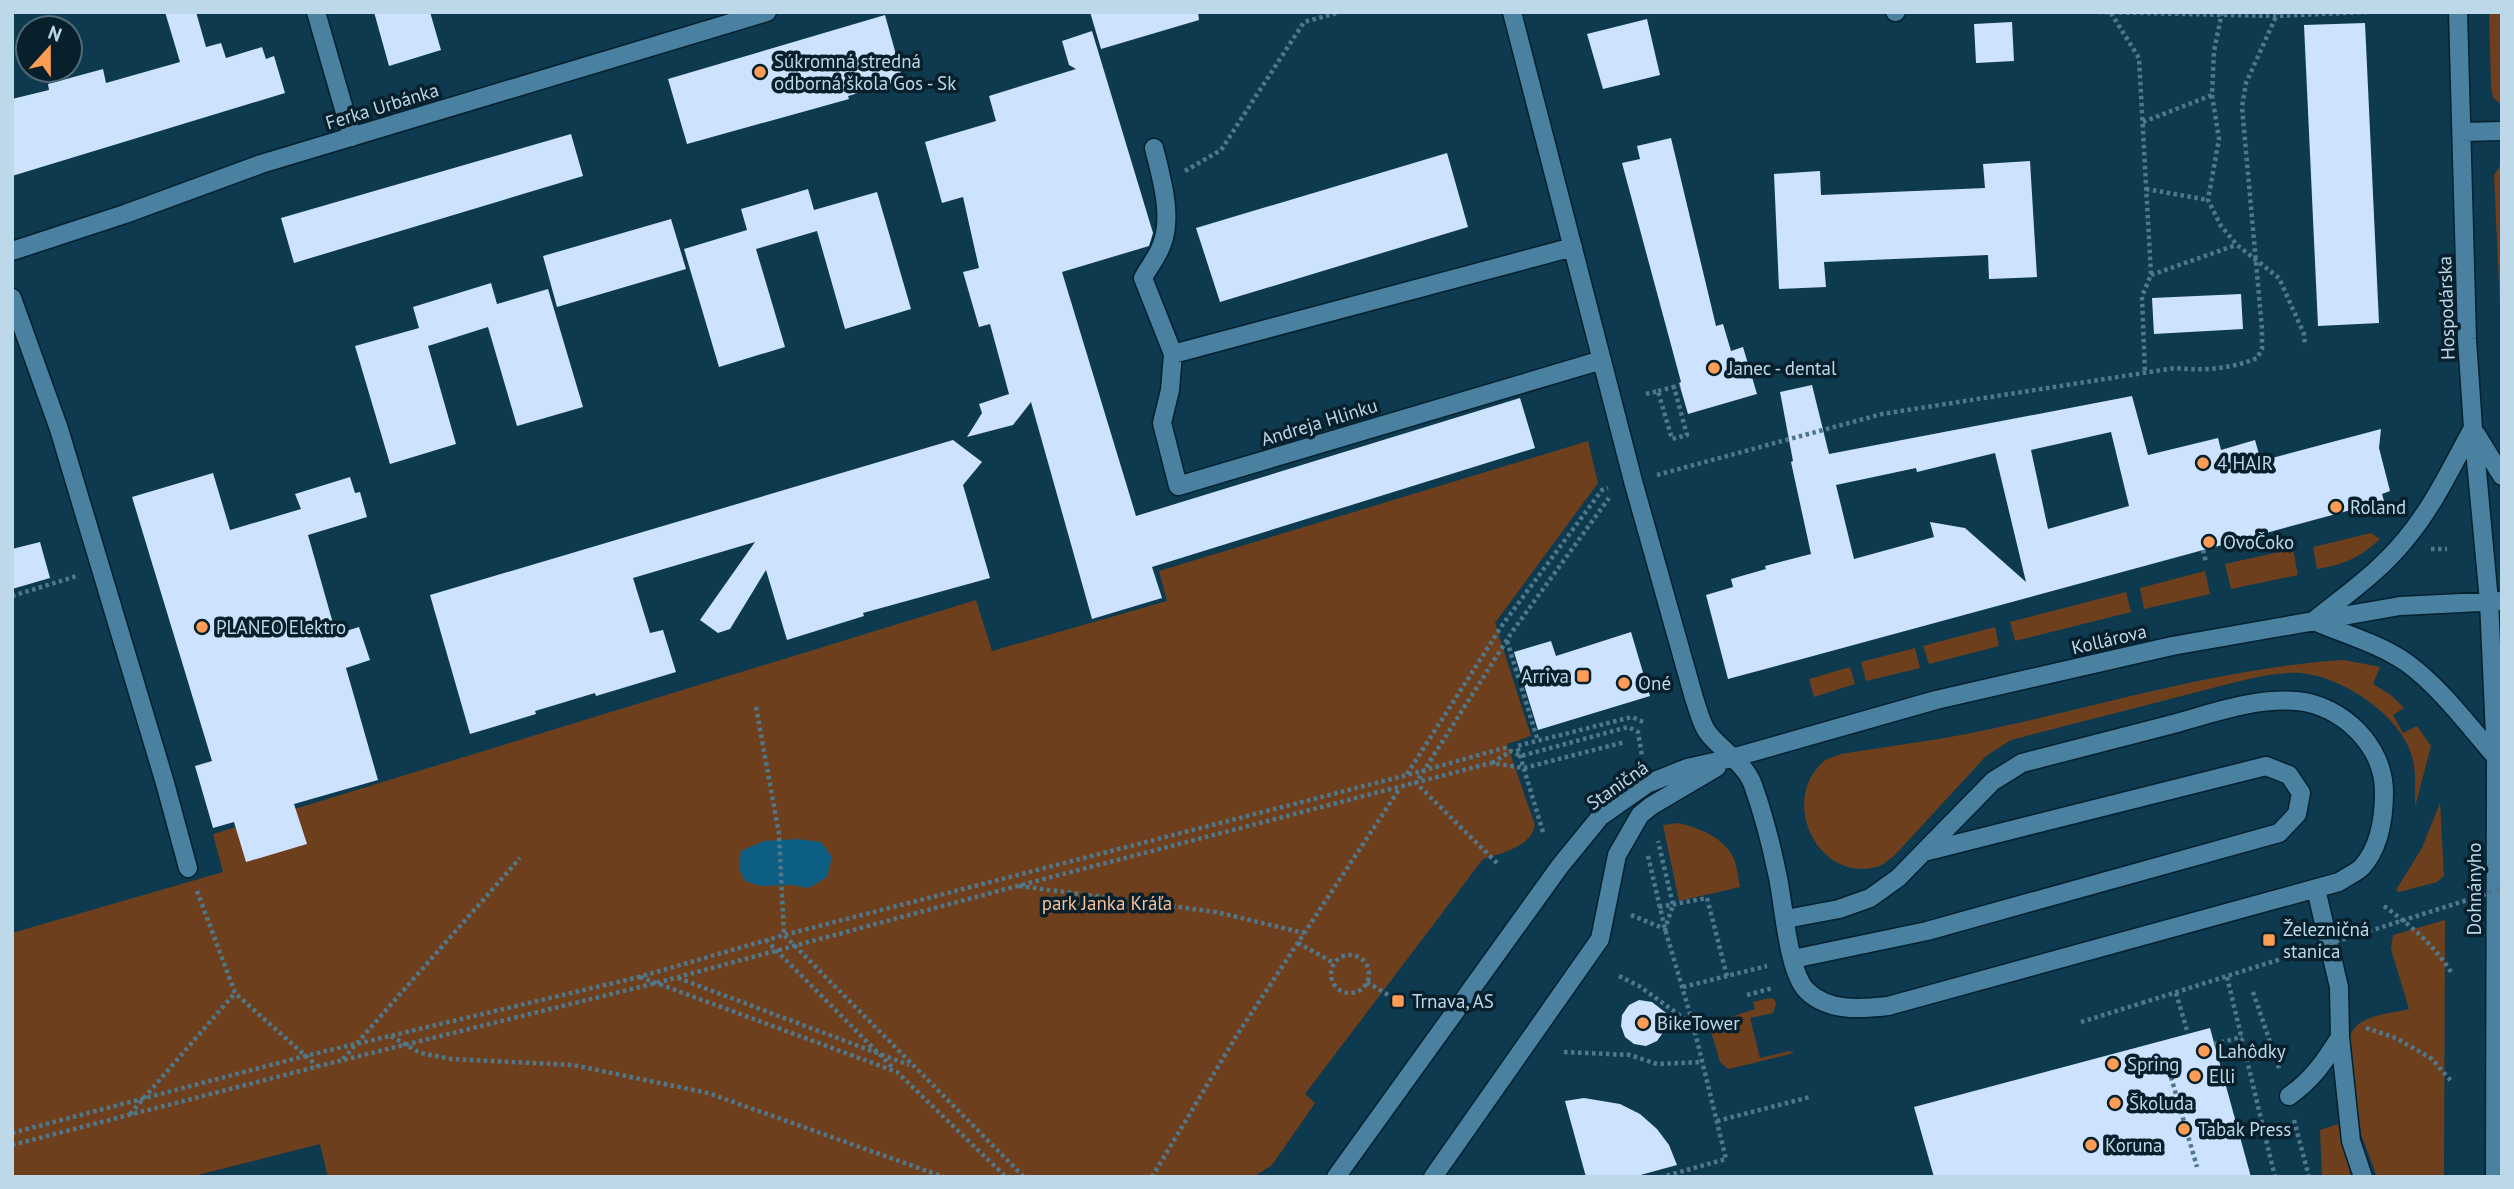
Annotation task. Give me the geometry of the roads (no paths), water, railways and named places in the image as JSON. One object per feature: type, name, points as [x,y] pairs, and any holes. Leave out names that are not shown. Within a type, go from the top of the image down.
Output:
[{"type":"street","points":[[317,12],[352,137]]},
{"type":"street","name":"Ferka Urbánka","points":[[12,251],[125,214],[261,164],[767,12]]},
{"type":"street","points":[[1512,12],[1633,481],[1694,698],[1706,731],[1752,782],[1777,872],[1793,958],[1798,978],[1807,990],[1819,1000],[1837,1006],[1859,1009],[1888,1006],[2339,882],[2361,867],[2375,846],[2384,815],[2384,783],[2376,754],[2362,734],[2333,711],[2299,701],[2258,702],[2022,763],[1993,780],[1898,878],[1870,898],[1839,909],[1786,919]]},
{"type":"street","name":"Hospodárska","points":[[2458,12],[2467,339],[2473,428],[2495,601]]},
{"type":"street","points":[[2462,132],[2502,131]]},
{"type":"street","name":"Andreja Hlinku","points":[[1154,148],[1163,184],[1166,213],[1163,243],[1143,278],[1174,354],[1170,390],[1162,423],[1178,486],[1602,359]]},
{"type":"street","points":[[1174,354],[1573,247]]},
{"type":"street","points":[[12,298],[59,429],[188,868]]},
{"type":"street","points":[[2499,752],[2407,663],[2386,651],[2314,621],[2377,570],[2406,540],[2425,513],[2473,428],[2502,476]]},
{"type":"street","name":"Kollárova","points":[[1732,758],[1936,700],[2172,646],[2400,606],[2495,601]]},
{"type":"street","name":"Dohnányho","points":[[2495,601],[2499,752],[2495,1177]]},
{"type":"street","name":"Staničná","points":[[1336,1177],[1560,866],[1600,817],[1647,784],[1687,768],[1732,758]]},
{"type":"street","name":"Staničná","points":[[1433,1177],[1600,939],[1617,855],[1640,815],[1732,758]]},
{"type":"street","points":[[1793,958],[1927,932],[2279,833],[2297,814],[2301,793],[2289,775],[2266,765],[1924,852]]},
{"type":"street","points":[[2316,889],[2339,987],[2340,1037],[2351,1141],[2363,1177]]},
{"type":"street","points":[[2288,1096],[2318,1071],[2340,1037]]},
{"type":"water","points":[[797,839],[821,842],[832,857],[827,877],[809,888],[791,885],[760,886],[745,881],[739,869],[741,851],[764,841]]},
{"type":"place","name":"Súkromná stredná odborná škola Gos - Sk","points":[[760,72]]},
{"type":"place","name":"Janec - dental","points":[[1714,368]]},
{"type":"place","name":"4 HAIR","points":[[2203,463]]},
{"type":"place","name":"Roland","points":[[2336,507]]},
{"type":"place","name":"OvoČoko","points":[[2209,542]]},
{"type":"place","name":"PLANEO Elektro","points":[[202,627]]},
{"type":"place","name":"Arriva","points":[[1583,676]]},
{"type":"place","name":"Oné","points":[[1624,683]]},
{"type":"place","name":"Železničná stanica","points":[[2269,940]]},
{"type":"place","name":"Trnava, AS","points":[[1398,1001]]},
{"type":"place","name":"BikeTower","points":[[1643,1023]]},
{"type":"place","name":"Lahôdky","points":[[2204,1051]]},
{"type":"place","name":"Spring","points":[[2113,1064]]},
{"type":"place","name":"Elli","points":[[2195,1076]]},
{"type":"place","name":"Školuda","points":[[2115,1103]]},
{"type":"place","name":"Tabak Press","points":[[2184,1129]]},
{"type":"place","name":"Koruna","points":[[2091,1145]]},
{"type":"park label","name":"park Janka Kráľa","points":[[1107,903]]}]
